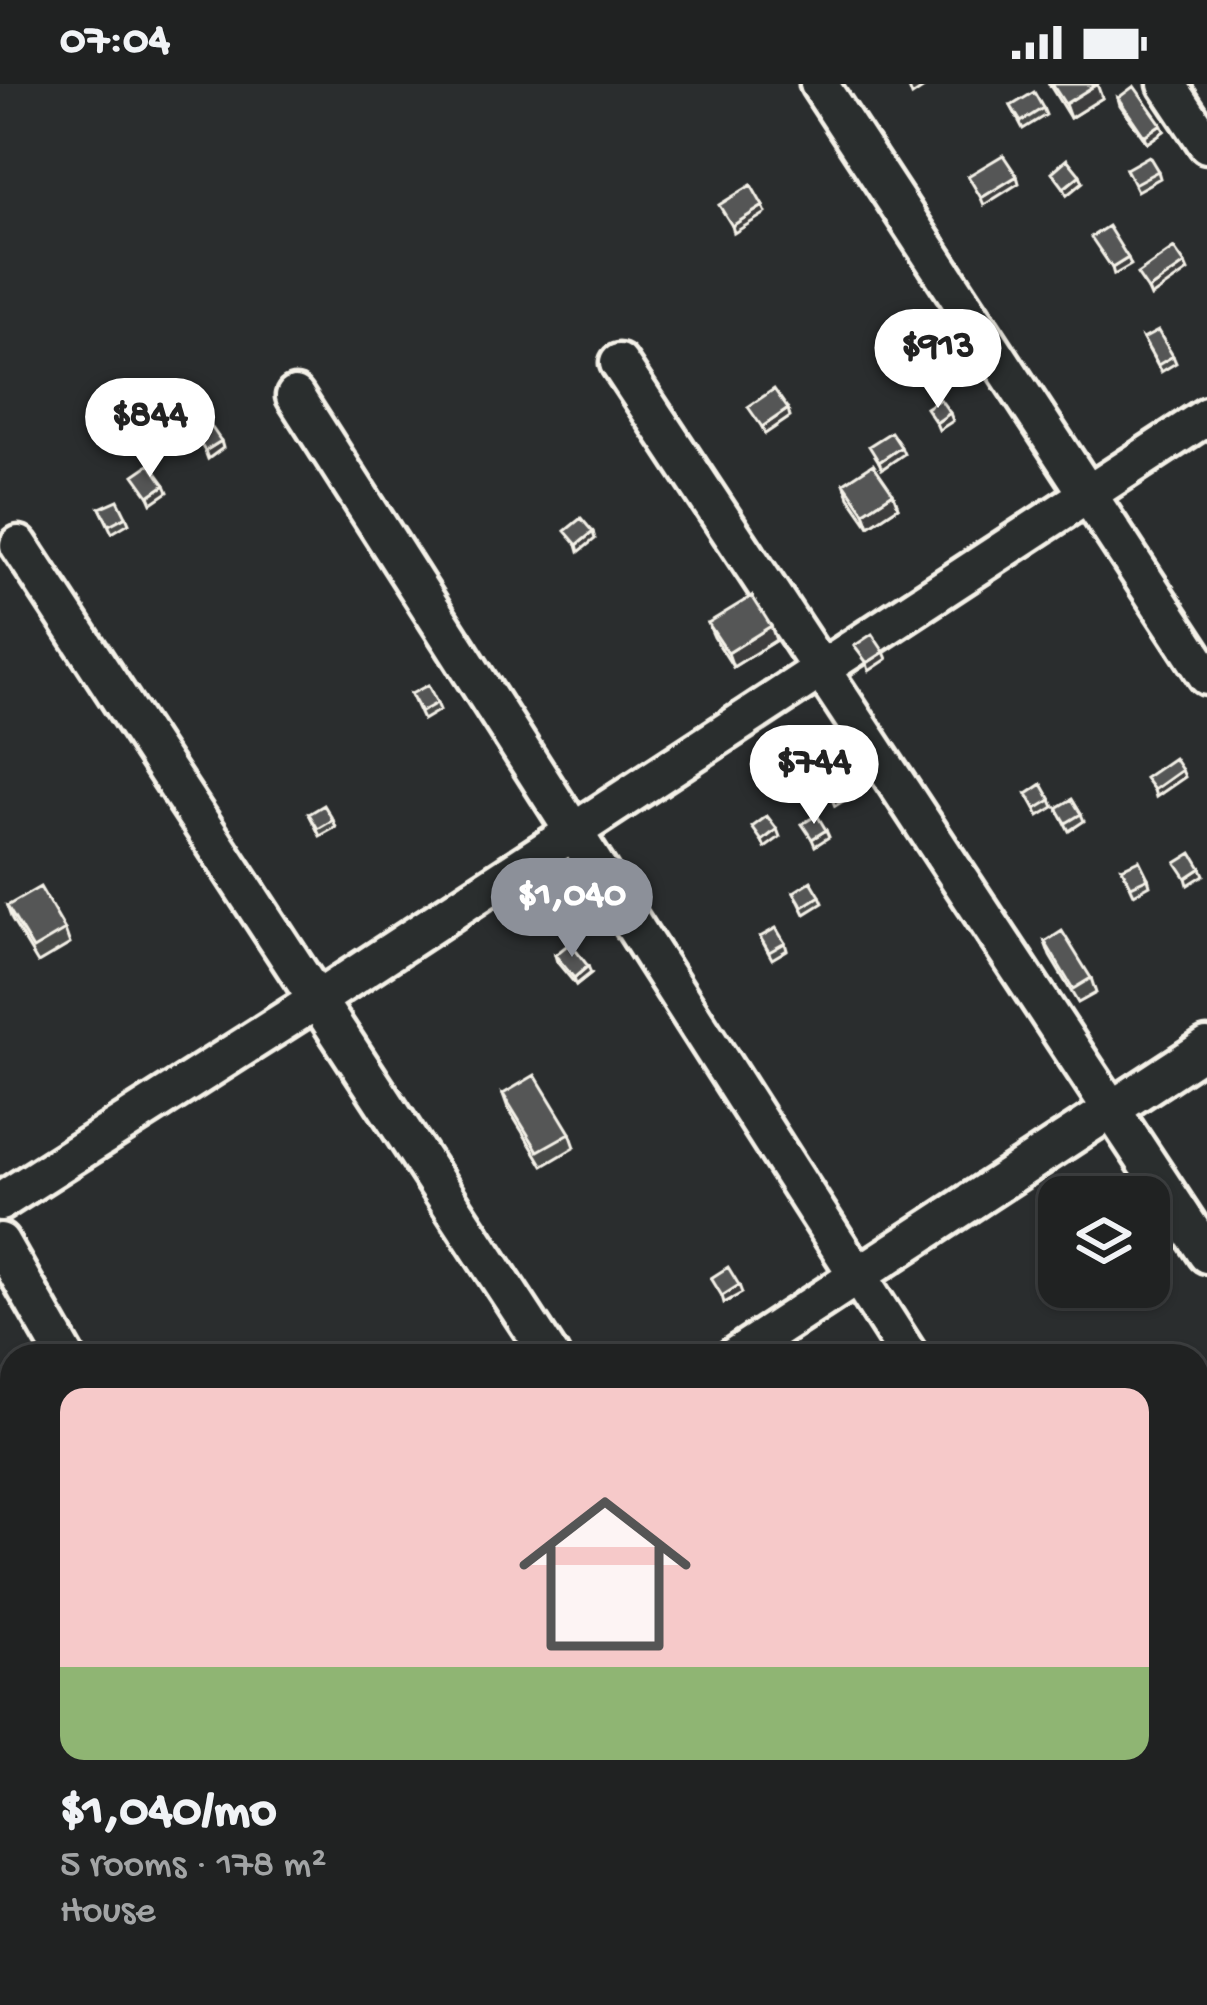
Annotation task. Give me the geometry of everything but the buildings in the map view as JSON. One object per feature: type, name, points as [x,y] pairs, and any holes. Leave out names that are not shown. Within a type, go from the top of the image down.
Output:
[{"type":"street","points":[[819,84],[1207,676]]},
{"type":"street","points":[[1167,84],[1207,144]]},
{"type":"street","points":[[619,363],[1207,1254]]},
{"type":"street","points":[[296,397],[901,1344]]},
{"type":"street","points":[[0,1202],[317,1000],[1207,416]]},
{"type":"street","points":[[19,545],[542,1344]]},
{"type":"street","points":[[753,1344],[1207,1047]]},
{"type":"street","points":[[0,1242],[58,1344]]}]
